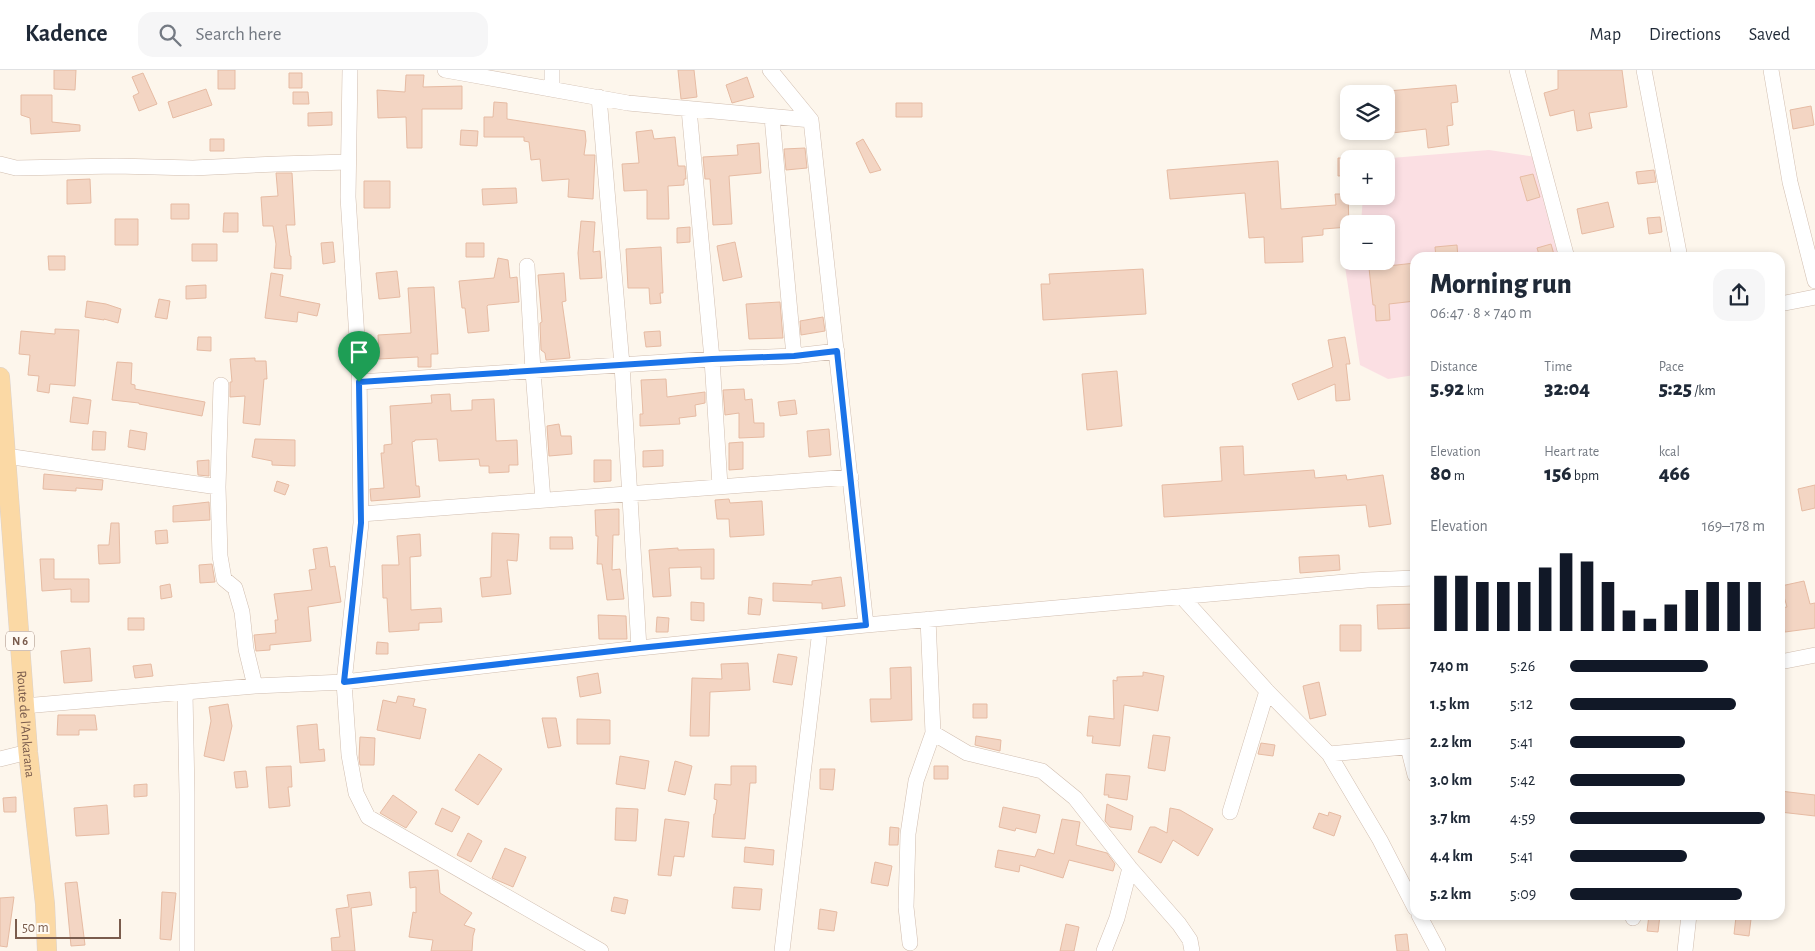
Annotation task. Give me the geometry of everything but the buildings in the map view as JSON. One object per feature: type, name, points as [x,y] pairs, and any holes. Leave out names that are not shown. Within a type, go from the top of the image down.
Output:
[{"type":"main road","name":"Route de l'Ankarana","points":[[0,377],[2,428],[6,456],[24,706],[45,904],[47,951]]},
{"type":"street","points":[[350,70],[348,197],[359,382],[361,514],[344,682],[349,756],[356,793],[368,817],[601,951]]},
{"type":"street","points":[[445,70],[628,103],[811,120]]},
{"type":"street","points":[[552,70],[552,89]]},
{"type":"street","points":[[770,70],[811,120],[866,625]]},
{"type":"street","points":[[1517,70],[1565,252]]},
{"type":"street","points":[[1644,70],[1679,252]]},
{"type":"street","points":[[1771,70],[1790,182],[1815,281]]},
{"type":"street","points":[[599,98],[622,365],[628,493],[639,648]]},
{"type":"street","points":[[689,108],[712,359],[720,486]]},
{"type":"street","points":[[772,116],[794,356]]},
{"type":"street","points":[[0,164],[16,168],[116,166],[193,168],[348,162]]},
{"type":"street","points":[[527,266],[543,500]]},
{"type":"street","points":[[1785,303],[1815,297]]},
{"type":"street","points":[[359,382],[712,359],[794,356],[837,351]]},
{"type":"street","points":[[221,385],[218,487],[220,556],[224,579],[235,588],[242,612],[246,649],[255,686]]},
{"type":"street","points":[[6,456],[218,487]]},
{"type":"street","points":[[361,514],[851,477]]},
{"type":"street","points":[[24,706],[255,686],[344,682],[639,648],[866,625],[1367,580],[1410,578]]},
{"type":"street","points":[[1182,596],[1267,691],[1329,754],[1380,840],[1410,898]]},
{"type":"street","points":[[910,943],[906,907],[908,834],[916,781],[932,733],[928,619]]},
{"type":"street","points":[[782,951],[820,630]]},
{"type":"street","points":[[1785,661],[1815,655]]},
{"type":"street","points":[[1230,812],[1267,691]]},
{"type":"street","points":[[185,693],[187,951]]},
{"type":"street","points":[[932,733],[966,753],[1042,772],[1074,798],[1130,868],[1179,924],[1190,940],[1192,951]]},
{"type":"street","points":[[1329,754],[1410,746]]},
{"type":"street","points":[[0,759],[28,752]]},
{"type":"street","points":[[1104,951],[1117,918],[1130,868]]},
{"type":"street","points":[[1422,920],[1438,951]]},
{"type":"street","points":[[1686,951],[1689,920]]},
{"type":"shaded area","points":[[1489,150],[1536,157],[1559,252],[1410,252],[1410,376],[1388,379],[1360,365],[1346,270],[1395,270],[1395,215],[1362,215],[1362,205],[1395,205],[1395,158]]},
{"type":"route","points":[[837,351],[866,625],[639,648],[344,682],[361,523],[359,382],[712,359],[794,356],[837,351]]}]
